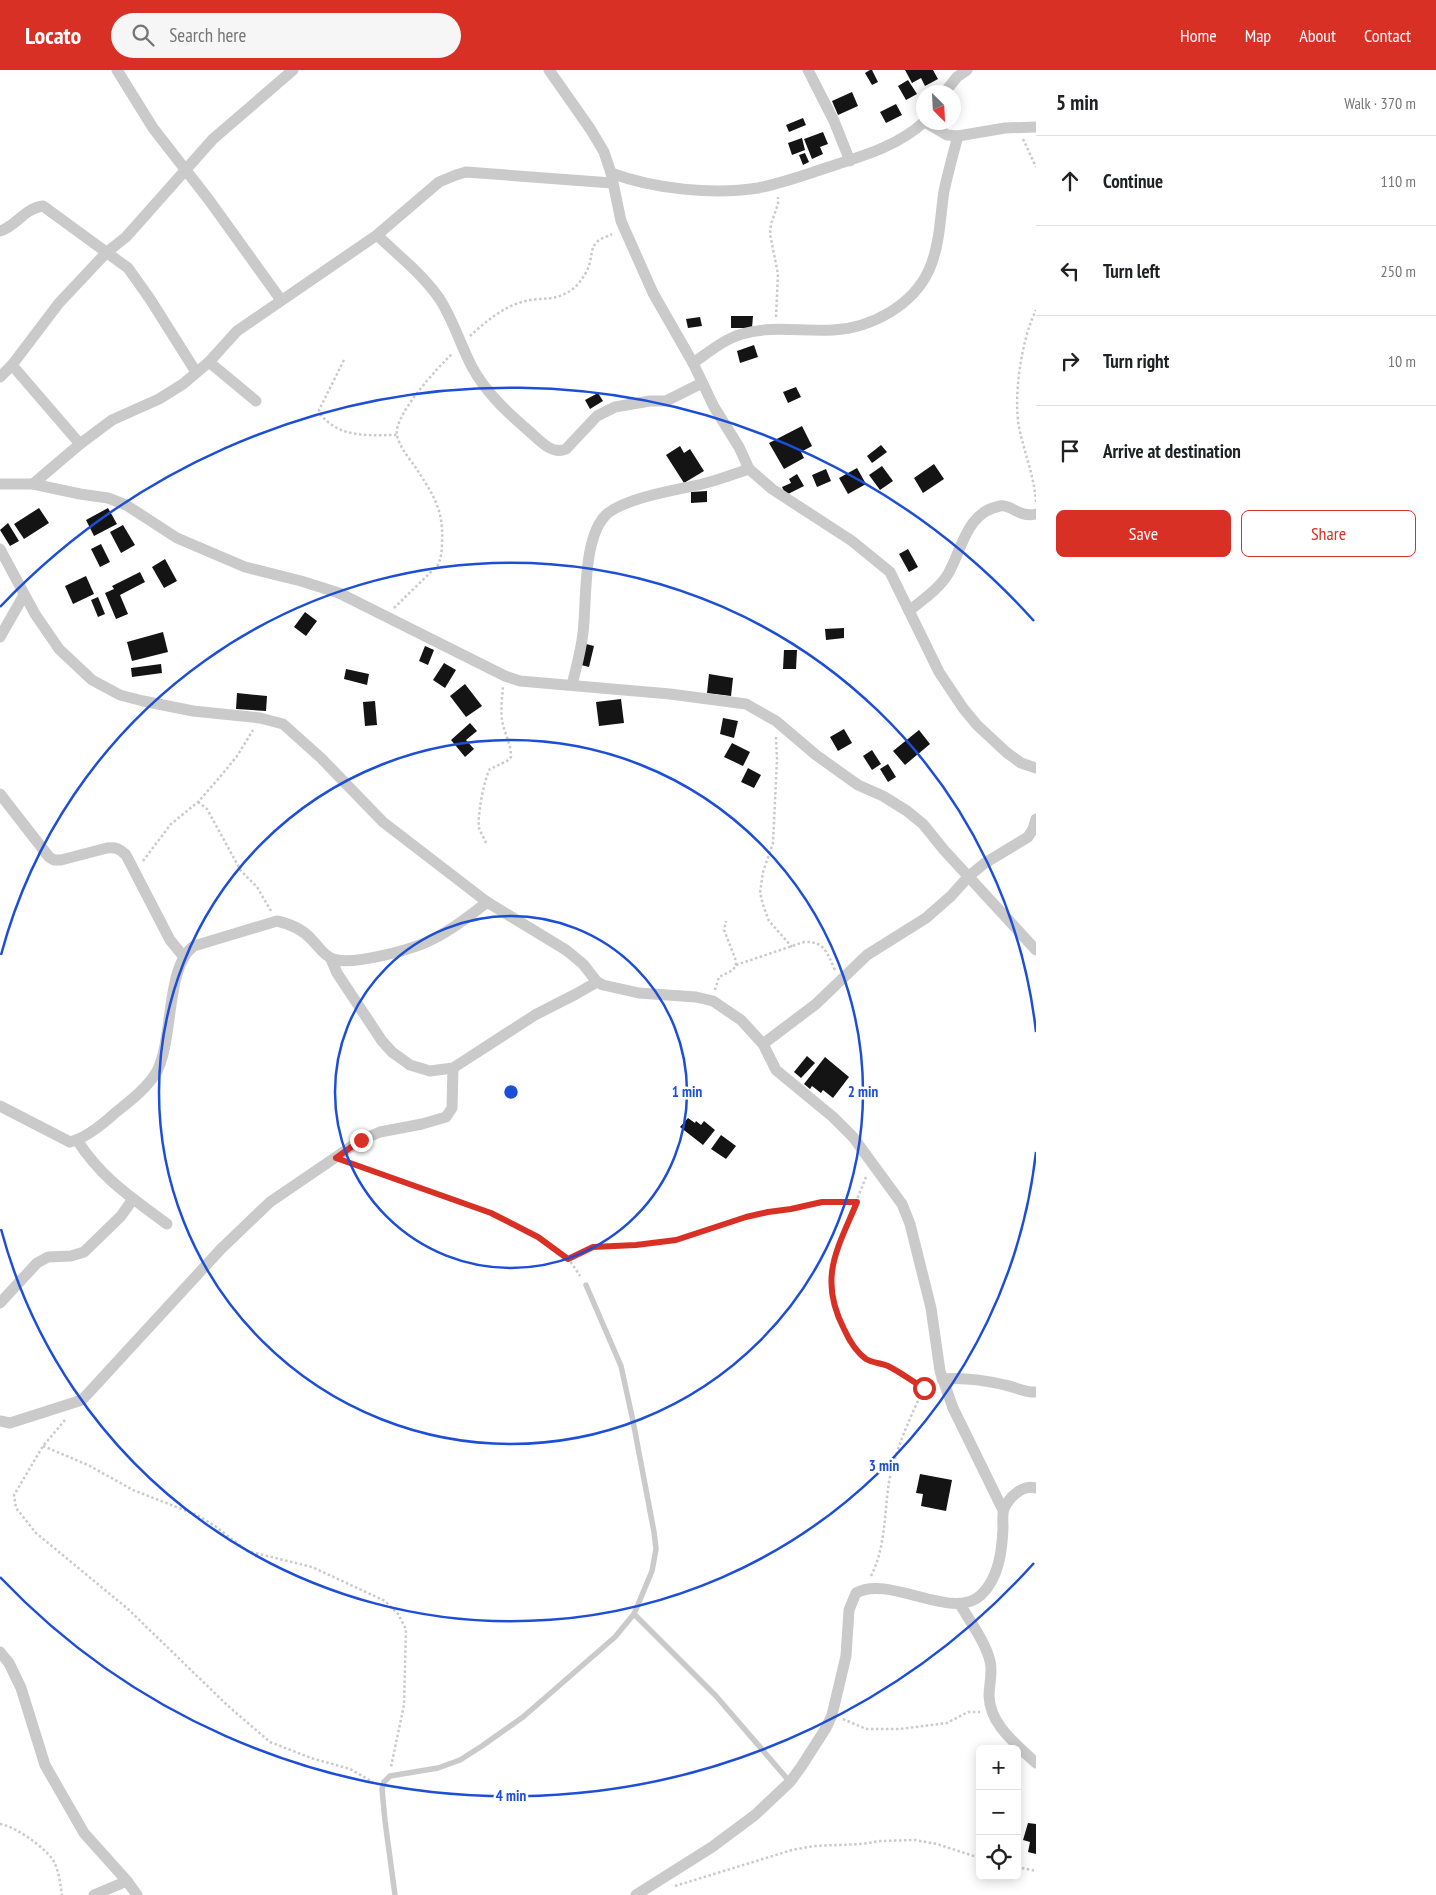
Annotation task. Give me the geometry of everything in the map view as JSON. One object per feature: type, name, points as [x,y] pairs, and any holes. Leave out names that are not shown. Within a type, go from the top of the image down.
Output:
[{"type":"street","points":[[117,70],[153,128],[209,200],[281,300]]},
{"type":"street","points":[[0,377],[12,365],[59,303],[107,252],[126,236],[212,139],[293,70]]},
{"type":"street","points":[[549,70],[604,152],[612,178],[620,221],[653,293],[693,363],[714,407],[739,447],[749,469],[772,489],[852,541],[890,572],[946,685],[976,725],[1021,763],[1036,768]]},
{"type":"street","points":[[808,70],[834,122],[850,160]]},
{"type":"street","points":[[951,85],[957,77],[967,70]]},
{"type":"street","points":[[939,130],[958,136],[1019,128],[1036,128]]},
{"type":"street","points":[[33,484],[112,420],[159,399],[183,384],[209,362],[237,331],[377,235],[439,182],[456,174],[466,172],[612,178],[712,190],[738,190],[779,183],[850,160],[900,140],[916,129]]},
{"type":"street","points":[[693,363],[725,341],[741,334],[775,330],[834,330],[850,328],[888,313],[914,294],[929,270],[936,253],[944,191],[958,136]]},
{"type":"street","points":[[0,231],[10,226],[31,209],[43,206],[66,225],[107,252],[128,268],[150,298],[196,372]]},
{"type":"street","points":[[377,235],[432,289],[450,318],[462,346],[481,381],[498,402],[554,451],[566,449],[597,416],[615,407],[650,401],[666,401],[702,383]]},
{"type":"street","points":[[209,362],[256,401]]},
{"type":"street","points":[[12,365],[80,444]]},
{"type":"street","points":[[572,685],[583,636],[587,579],[592,546],[598,526],[608,513],[628,503],[749,469]]},
{"type":"street","points":[[0,484],[33,484],[108,498],[126,505],[177,538],[245,567],[301,580],[339,593],[505,676],[520,681],[670,694],[746,704],[776,721],[816,755],[858,785],[883,796],[923,824],[1036,950]]},
{"type":"street","points":[[909,611],[935,589],[948,574],[960,544],[976,519],[994,508],[1002,506],[1023,515],[1036,514]]},
{"type":"street","points":[[0,549],[24,595],[59,649],[92,680],[120,695],[143,701],[193,711],[260,718],[283,724],[296,734],[383,822],[487,902],[566,950],[583,964],[597,982],[610,988],[639,993],[696,997],[713,1002],[741,1020],[764,1044],[776,1070],[833,1117],[853,1137],[902,1204],[910,1224],[931,1308],[937,1359],[942,1378],[953,1408],[1003,1510],[1001,1550],[991,1583],[980,1597],[960,1604],[883,1588],[864,1589],[856,1593],[849,1610],[846,1656],[832,1715],[826,1728],[801,1767],[790,1782],[755,1815],[636,1895]]},
{"type":"street","points":[[0,637],[24,595]]},
{"type":"street","points":[[0,794],[39,846],[54,860],[114,847],[120,849],[126,855],[137,875],[170,940],[184,957]]},
{"type":"street","points":[[764,1044],[816,1004],[867,955],[938,909],[968,876],[1028,836],[1033,829],[1036,819]]},
{"type":"street","points":[[330,959],[344,962],[361,960],[431,941],[462,923],[487,902]]},
{"type":"street","points":[[0,1106],[70,1142],[77,1140],[107,1120],[138,1094],[156,1072],[162,1058],[168,1014],[179,967],[187,951],[194,946],[277,921],[291,924],[312,939],[330,959],[336,974],[371,1026],[392,1052],[410,1065],[430,1071],[453,1068],[535,1015],[597,982]]},
{"type":"street","points":[[0,1421],[10,1423],[82,1400],[221,1249],[270,1202],[361,1140],[380,1132],[422,1124],[446,1117],[452,1108],[453,1068]]},
{"type":"street","points":[[77,1140],[88,1158],[110,1181],[167,1224]]},
{"type":"street","points":[[0,1303],[37,1263],[48,1258],[78,1255],[84,1252],[121,1216],[134,1199]]},
{"type":"street","points":[[942,1378],[965,1377],[1036,1392]]},
{"type":"street","points":[[1003,1510],[1013,1496],[1024,1488],[1036,1488]]},
{"type":"street","points":[[960,1604],[987,1652],[991,1664],[989,1696],[991,1711],[1000,1727],[1036,1763]]},
{"type":"street","points":[[0,1652],[9,1663],[21,1688],[45,1765],[84,1833],[137,1895]]},
{"type":"street","points":[[94,1895],[127,1881]]},
{"type":"lane","points":[[395,1895],[382,1789],[384,1782],[390,1776],[438,1768],[460,1760],[523,1717],[615,1637],[634,1614],[652,1571],[656,1549],[654,1532],[633,1421],[620,1366],[602,1319],[586,1285]]},
{"type":"lane","points":[[634,1614],[716,1696],[790,1782]]},
{"type":"path","points":[[1019,128],[1036,167]]},
{"type":"path","points":[[775,330],[778,274],[770,234],[771,224],[778,204],[779,183]]},
{"type":"path","points":[[386,616],[435,569],[441,559],[442,516],[437,502],[405,452],[397,435],[398,426],[416,395],[444,361],[480,327],[523,302],[553,298],[572,289],[587,270],[591,251],[596,242],[614,232],[620,221]]},
{"type":"path","points":[[1036,310],[1026,336],[1017,400],[1020,428],[1034,479],[1036,503]]},
{"type":"path","points":[[344,360],[319,410],[321,416],[338,429],[347,433],[397,435]]},
{"type":"path","points":[[486,843],[479,821],[485,780],[490,769],[511,757],[510,744],[503,724],[502,714],[505,676]]},
{"type":"path","points":[[137,875],[143,861],[171,824],[198,802],[237,756],[260,718]]},
{"type":"path","points":[[776,721],[777,759],[773,843],[763,872],[760,893],[769,921],[792,947]]},
{"type":"path","points":[[198,802],[207,809],[240,871],[257,887],[277,921]]},
{"type":"path","points":[[713,1002],[718,977],[733,970],[736,964],[724,930],[726,921]]},
{"type":"path","points":[[736,964],[804,942],[816,941],[822,946],[840,980]]},
{"type":"path","points":[[336,1158],[491,1213],[538,1237],[568,1259],[586,1285]]},
{"type":"path","points":[[871,1162],[857,1202],[835,1254],[830,1287],[837,1316],[858,1352],[867,1360],[888,1366],[924,1388]]},
{"type":"path","points":[[568,1259],[593,1247],[636,1245],[676,1240],[746,1217],[768,1212],[822,1202],[857,1202]]},
{"type":"path","points":[[864,1589],[878,1561],[884,1534],[889,1482],[896,1456],[911,1415],[937,1359]]},
{"type":"path","points":[[65,1419],[43,1446],[14,1495],[16,1508],[36,1533],[128,1609],[227,1705],[270,1742],[311,1758],[350,1769],[366,1777],[382,1789]]},
{"type":"path","points":[[43,1446],[88,1465],[133,1490],[197,1515],[215,1526],[247,1551],[312,1567],[385,1601],[398,1614],[406,1629],[404,1705],[392,1754],[390,1776]]},
{"type":"path","points":[[832,1715],[866,1729],[900,1729],[948,1723],[968,1712],[991,1711]]},
{"type":"path","points":[[0,1824],[7,1825],[38,1845],[52,1860],[59,1877],[62,1895]]},
{"type":"path","points":[[673,1887],[792,1850],[814,1846],[915,1840],[937,1844],[976,1857]]},
{"type":"path","points":[[1021,1868],[1036,1871]]},
{"type":"building","points":[[872,70],[878,82],[872,85],[865,73]]},
{"type":"building","points":[[905,70],[933,70],[938,79],[927,85],[924,85],[921,78],[912,83]]},
{"type":"building","points":[[908,80],[916,95],[906,100],[898,86]]},
{"type":"building","points":[[852,92],[858,106],[838,115],[832,101]]},
{"type":"building","points":[[896,104],[902,115],[886,123],[880,112]]},
{"type":"building","points":[[803,118],[806,125],[789,132],[786,125]]},
{"type":"building","points":[[823,132],[828,144],[820,147],[823,154],[812,159],[804,139]]},
{"type":"building","points":[[802,138],[805,150],[792,155],[788,143]]},
{"type":"building","points":[[805,153],[809,162],[803,165],[799,155]]},
{"type":"building","points":[[731,316],[753,316],[752,328],[731,328]]},
{"type":"building","points":[[700,317],[702,326],[688,328],[686,319]]},
{"type":"building","points":[[754,345],[758,357],[740,363],[737,351]]},
{"type":"building","points":[[796,387],[801,397],[788,403],[783,392]]},
{"type":"building","points":[[598,393],[603,401],[590,409],[585,400]]},
{"type":"building","points":[[802,426],[812,446],[801,452],[804,458],[784,469],[769,443]]},
{"type":"building","points":[[881,445],[887,452],[872,463],[867,456]]},
{"type":"building","points":[[680,446],[684,453],[690,449],[704,471],[684,483],[666,455]]},
{"type":"building","points":[[934,464],[944,479],[923,493],[914,478]]},
{"type":"building","points":[[882,466],[893,481],[880,490],[869,475]]},
{"type":"building","points":[[857,468],[866,484],[848,494],[839,478]]},
{"type":"building","points":[[826,469],[831,481],[817,487],[812,475]]},
{"type":"building","points":[[797,474],[804,486],[786,495],[782,487],[791,483],[789,479]]},
{"type":"building","points":[[707,491],[707,502],[691,503],[691,492]]},
{"type":"building","points":[[39,508],[49,523],[24,539],[14,524]]},
{"type":"building","points":[[108,508],[117,524],[94,536],[86,520]]},
{"type":"building","points":[[8,523],[19,541],[10,546],[0,530]]},
{"type":"building","points":[[123,525],[135,545],[121,553],[110,532]]},
{"type":"building","points":[[101,544],[110,562],[100,567],[91,549]]},
{"type":"building","points":[[908,549],[918,567],[909,572],[899,554]]},
{"type":"building","points":[[165,559],[177,581],[164,588],[152,567]]},
{"type":"building","points":[[140,572],[145,582],[120,595],[128,614],[116,619],[105,593],[114,589],[112,586]]},
{"type":"building","points":[[86,576],[94,594],[73,604],[65,586]]},
{"type":"building","points":[[98,597],[105,614],[98,617],[91,600]]},
{"type":"building","points":[[305,612],[317,621],[306,636],[294,627]]},
{"type":"building","points":[[844,628],[844,638],[826,640],[825,629]]},
{"type":"building","points":[[163,632],[168,652],[132,661],[127,642]]},
{"type":"building","points":[[586,644],[594,646],[589,667],[581,665]]},
{"type":"building","points":[[425,646],[434,650],[428,665],[419,661]]},
{"type":"building","points":[[784,650],[797,650],[796,669],[783,669]]},
{"type":"building","points":[[444,663],[456,670],[445,688],[433,680]]},
{"type":"building","points":[[161,664],[162,673],[132,677],[131,668]]},
{"type":"building","points":[[346,669],[369,674],[367,685],[344,679]]},
{"type":"building","points":[[709,674],[733,678],[731,696],[707,693]]},
{"type":"building","points":[[465,684],[482,706],[466,717],[450,696]]},
{"type":"building","points":[[237,693],[267,696],[266,711],[236,709]]},
{"type":"building","points":[[621,699],[624,723],[599,726],[596,702]]},
{"type":"building","points":[[375,701],[377,725],[365,726],[363,702]]},
{"type":"building","points":[[723,718],[738,721],[734,738],[720,734]]},
{"type":"building","points":[[470,723],[477,731],[466,740],[474,749],[465,757],[451,740]]},
{"type":"building","points":[[844,729],[852,743],[838,751],[830,737]]},
{"type":"building","points":[[919,730],[930,744],[905,765],[893,751]]},
{"type":"building","points":[[732,743],[750,752],[743,766],[724,757]]},
{"type":"building","points":[[872,750],[881,764],[872,770],[863,756]]},
{"type":"building","points":[[888,764],[896,777],[888,782],[880,769]]},
{"type":"building","points":[[748,768],[761,775],[754,788],[741,782]]},
{"type":"building","points":[[807,1056],[815,1063],[801,1078],[794,1072]]},
{"type":"building","points":[[825,1057],[849,1077],[833,1098],[823,1090],[821,1093],[812,1086],[810,1089],[804,1084]]},
{"type":"building","points":[[688,1118],[701,1125],[704,1121],[715,1130],[703,1145],[680,1127]]},
{"type":"building","points":[[721,1135],[736,1146],[726,1159],[711,1149]]},
{"type":"building","points":[[920,1474],[952,1480],[946,1511],[921,1506],[923,1494],[916,1493]]},
{"type":"building","points":[[1028,1823],[1036,1824],[1036,1854],[1028,1852],[1030,1842],[1023,1840]]},
{"type":"route","points":[[361,1140],[336,1158],[491,1213],[538,1237],[568,1259],[593,1247],[636,1245],[676,1240],[746,1217],[768,1212],[822,1202],[857,1202],[835,1254],[831,1272],[830,1287],[837,1316],[849,1339],[858,1352],[867,1360],[888,1366],[924,1388]]}]
